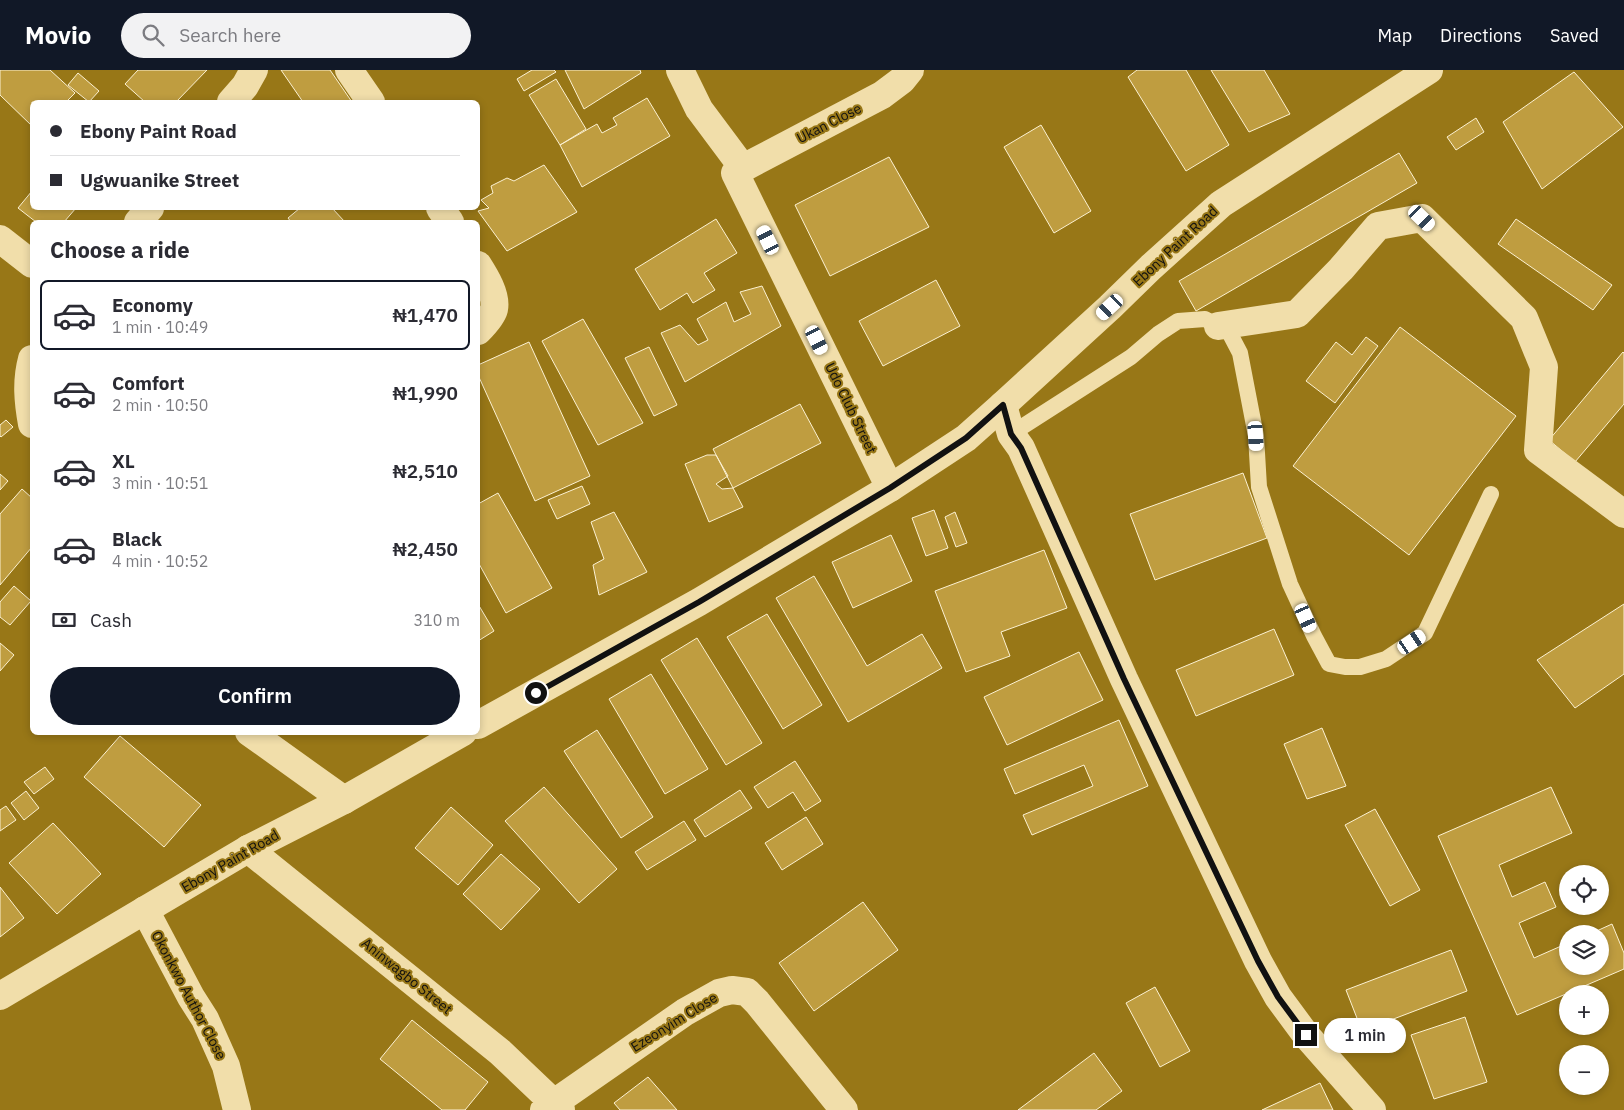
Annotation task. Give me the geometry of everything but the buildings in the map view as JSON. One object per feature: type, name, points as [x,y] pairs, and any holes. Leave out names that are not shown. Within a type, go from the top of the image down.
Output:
[{"type":"street","points":[[233,100],[245,86],[254,70]]},
{"type":"street","points":[[348,70],[370,100]]},
{"type":"street","points":[[680,70],[700,109],[743,168]]},
{"type":"street","name":"Ukan Close","points":[[743,168],[882,95],[902,80],[910,70]]},
{"type":"street","name":"Ebony Paint Road","points":[[480,724],[699,602],[890,488],[966,438],[1221,204],[1429,70]]},
{"type":"street","name":"Udo Club Street","points":[[743,168],[735,173],[890,488]]},
{"type":"street","points":[[140,220],[148,210]]},
{"type":"street","points":[[1218,326],[1297,314],[1341,269],[1378,226],[1422,218],[1524,318],[1544,367],[1538,450],[1624,514]]},
{"type":"street","points":[[0,239],[30,262]]},
{"type":"street","points":[[480,269],[493,294],[494,311],[480,328]]},
{"type":"street","points":[[30,366],[27,386],[30,409]]},
{"type":"street","points":[[1003,405],[1011,434],[1021,448],[1124,679],[1258,961],[1278,997],[1306,1035],[1372,1110]]},
{"type":"street","points":[[253,735],[344,800]]},
{"type":"street","name":"Ebony Paint Road","points":[[0,996],[248,849],[344,800],[458,735]]},
{"type":"street","name":"Aninwagbo Street","points":[[248,849],[517,1066],[553,1108]]},
{"type":"street","name":"Okonkwo Author Close","points":[[145,910],[191,997],[205,1019],[226,1066],[237,1110]]},
{"type":"street","name":"Ezeonyim Close","points":[[553,1108],[685,1012],[719,993],[732,990],[747,992],[757,1002],[844,1110]]},
{"type":"lane","points":[[1011,434],[1131,357],[1158,334],[1178,321],[1204,319],[1229,332],[1240,353],[1256,436],[1259,487],[1290,584],[1329,664],[1345,667],[1360,667],[1386,659],[1425,633],[1491,494]]},
{"type":"route","points":[[536,693],[699,602],[890,488],[966,438],[1003,405],[1011,434],[1021,448],[1124,679],[1258,961],[1278,997],[1306,1035]]}]
